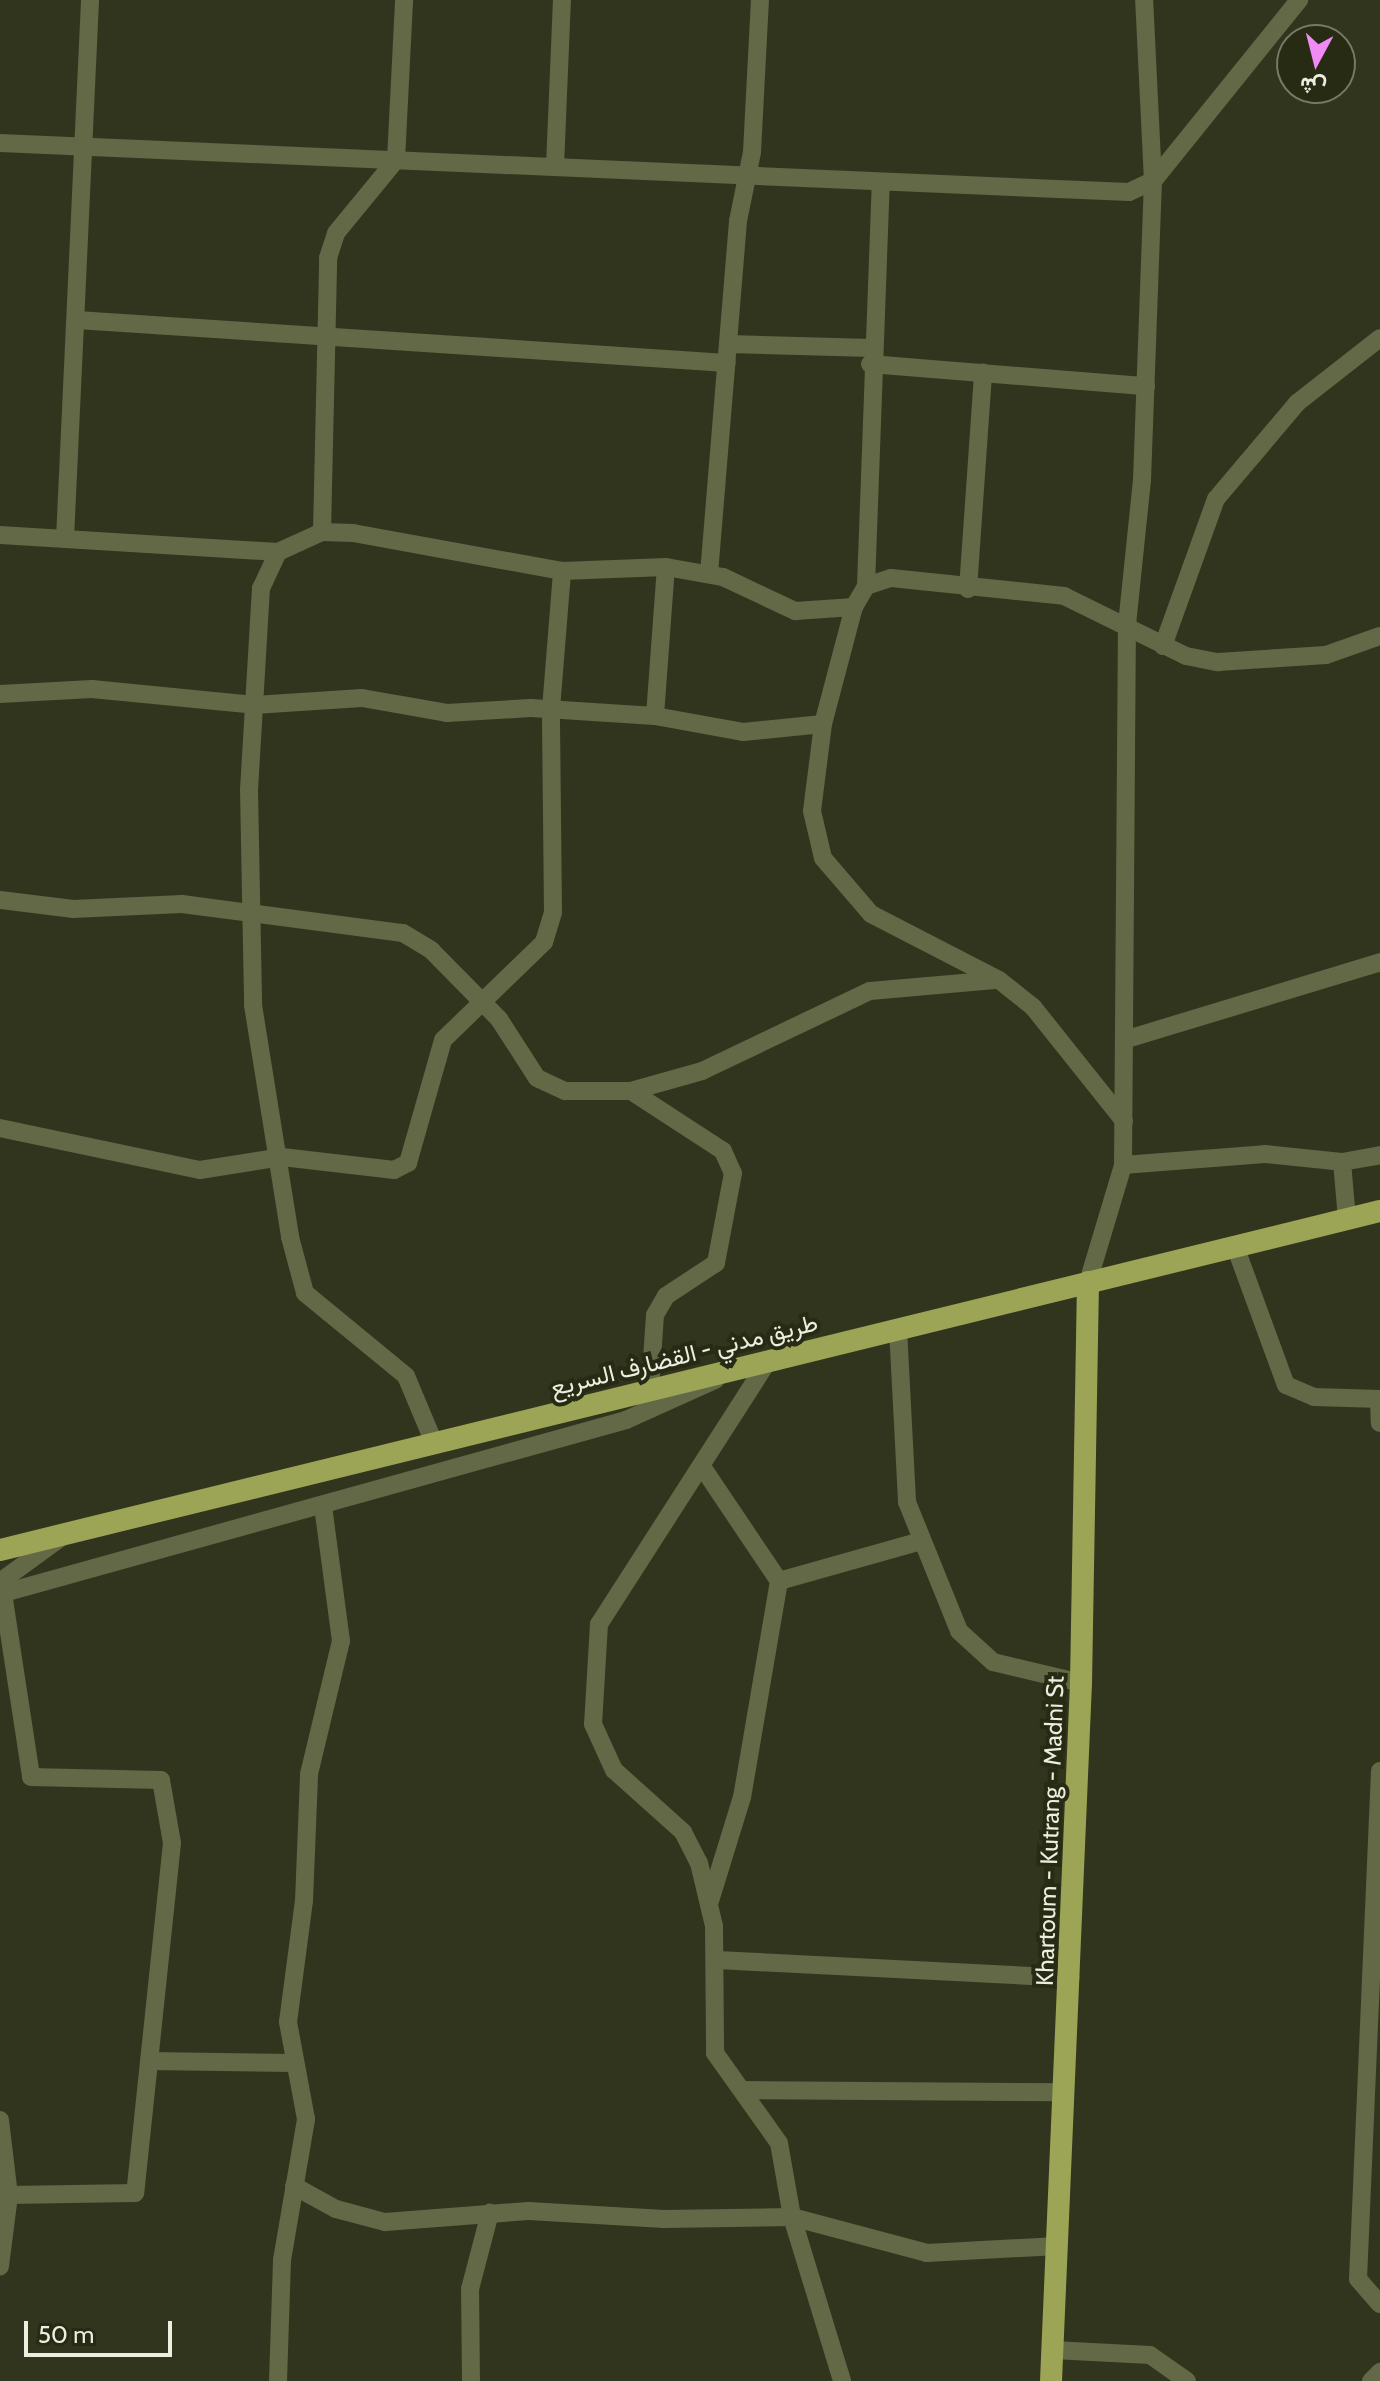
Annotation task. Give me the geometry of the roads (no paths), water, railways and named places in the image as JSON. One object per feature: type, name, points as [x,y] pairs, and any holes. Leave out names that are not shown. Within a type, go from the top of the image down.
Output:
[{"type":"highway","name":"طريق مدني - القضارف السريع","points":[[0,1550],[1380,1211]]},
{"type":"highway","name":"Khartoum - Kutrang - Madni St","points":[[1051,2381],[1071,1978],[1081,1683],[1088,1282]]},
{"type":"street","points":[[65,539],[87,147],[90,0]]},
{"type":"street","points":[[322,532],[330,337],[327,281],[336,233],[396,160],[404,0]]},
{"type":"street","points":[[555,166],[562,0]]},
{"type":"street","points":[[709,574],[728,344],[747,174],[760,0]]},
{"type":"street","points":[[1088,1282],[1123,1165],[1127,625],[1146,386],[1153,181],[1144,0]]},
{"type":"street","points":[[0,143],[747,174],[1098,195],[1153,181],[1299,0]]},
{"type":"street","points":[[881,182],[870,356],[866,586],[854,607],[823,724],[812,811],[823,858],[871,914],[999,980],[1055,1027],[1124,1121]]},
{"type":"street","points":[[77,320],[727,363]]},
{"type":"street","points":[[1163,646],[1191,553],[1225,487],[1297,403],[1380,338]]},
{"type":"street","points":[[728,344],[870,356],[983,373],[1146,386]]},
{"type":"street","points":[[968,589],[983,373]]},
{"type":"street","points":[[0,535],[278,552],[322,532],[399,537],[562,571],[666,567],[709,574],[778,607],[854,607]]},
{"type":"street","points":[[278,552],[261,588],[254,705],[253,1005],[305,1293],[406,1376],[434,1443]]},
{"type":"street","points":[[655,716],[666,567]]},
{"type":"street","points":[[0,1128],[200,1170],[282,1157],[394,1170],[408,1163],[443,1040],[479,999],[544,942],[553,912],[551,709],[562,571]]},
{"type":"street","points":[[866,586],[891,578],[968,589],[1064,596],[1127,625],[1163,646],[1218,662],[1289,661],[1380,636]]},
{"type":"street","points":[[0,694],[92,689],[254,705],[362,698],[447,713],[551,709],[655,716],[743,732],[823,724]]},
{"type":"street","points":[[0,900],[73,909],[159,903],[403,933],[479,999],[551,1089],[631,1091],[737,1057],[870,991],[999,980]]},
{"type":"street","points":[[1124,1040],[1380,962]]},
{"type":"street","points":[[631,1091],[723,1151],[733,1173],[716,1263],[666,1296],[655,1315],[650,1389]]},
{"type":"street","points":[[1123,1165],[1265,1154],[1342,1162],[1380,1155]]},
{"type":"street","points":[[1342,1162],[1347,1219]]},
{"type":"street","points":[[1235,1246],[1286,1385],[1314,1397],[1380,1399],[1380,1423]]},
{"type":"street","points":[[898,1329],[907,1502],[918,1542],[975,1650],[993,1662],[1081,1683]]},
{"type":"street","points":[[768,1361],[703,1468],[599,1624],[593,1724],[614,1770],[683,1832],[710,1901],[717,1960],[715,2053],[779,2143],[792,2217],[842,2381]]},
{"type":"street","points":[[1,1590],[323,1506],[626,1420],[735,1369]]},
{"type":"street","points":[[703,1468],[779,1581],[742,1797],[710,1901]]},
{"type":"street","points":[[278,2381],[294,2186],[306,2119],[288,2022],[304,1901],[309,1774],[341,1641],[323,1506]]},
{"type":"street","points":[[1,1590],[65,1535]]},
{"type":"street","points":[[779,1581],[918,1542]]},
{"type":"street","points":[[1,1590],[31,1777],[148,1776],[167,1791],[172,1843],[135,2193],[9,2195]]},
{"type":"street","points":[[1380,1771],[1358,2279],[1380,2304]]},
{"type":"street","points":[[717,1960],[1071,1978]]},
{"type":"street","points":[[149,2061],[294,2063]]},
{"type":"street","points":[[742,2090],[1065,2092]]},
{"type":"street","points":[[0,2120],[9,2195],[0,2266]]},
{"type":"street","points":[[294,2186],[336,2209],[385,2222],[490,2213],[792,2217],[927,2253],[1058,2246]]},
{"type":"street","points":[[471,2381],[470,2289],[490,2213]]},
{"type":"street","points":[[1053,2350],[1150,2355],[1187,2381]]},
{"type":"street","points":[[1371,2381],[1380,2372]]}]
